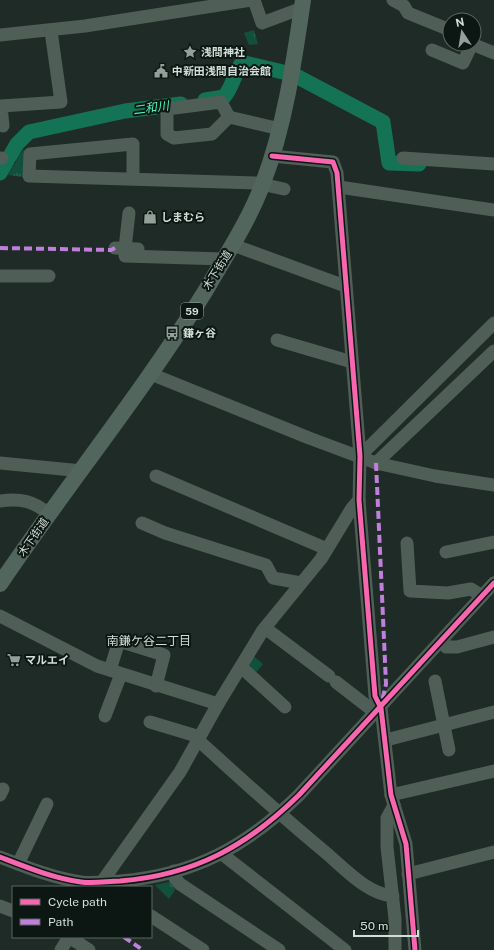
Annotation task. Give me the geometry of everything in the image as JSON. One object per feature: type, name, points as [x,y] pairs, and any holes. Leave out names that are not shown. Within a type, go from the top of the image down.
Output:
[{"type":"main road","name":"木下街道","points":[[0,584],[151,374],[233,245],[263,184],[280,129],[302,4]]},
{"type":"street","points":[[0,35],[52,30],[252,0],[262,23],[302,4]]},
{"type":"street","points":[[393,0],[404,6],[408,13],[442,27]]},
{"type":"street","points":[[3,126],[1,106],[61,102],[52,30]]},
{"type":"street","points":[[482,48],[494,53]]},
{"type":"street","points":[[432,50],[463,63],[468,52]]},
{"type":"street","points":[[229,117],[212,134],[174,138],[168,134],[167,109],[221,102],[229,117],[280,129]]},
{"type":"street","points":[[132,179],[133,144],[30,154],[29,176],[263,184],[284,189]]},
{"type":"street","points":[[272,156],[333,162],[339,187],[345,286],[360,456],[359,500],[375,696],[386,740],[392,800],[406,844],[415,950]]},
{"type":"street","points":[[403,158],[455,156],[494,164]]},
{"type":"street","points":[[339,187],[494,210]]},
{"type":"street","points":[[129,213],[122,250],[153,249],[170,257],[224,259]]},
{"type":"street","points":[[233,245],[345,286]]},
{"type":"street","points":[[0,276],[49,276]]},
{"type":"street","points":[[360,456],[494,323]]},
{"type":"street","points":[[277,340],[352,362]]},
{"type":"street","points":[[376,463],[494,351]]},
{"type":"street","points":[[151,374],[309,438],[376,463],[435,482],[494,485]]},
{"type":"street","points":[[0,463],[82,470]]},
{"type":"street","points":[[156,476],[327,549]]},
{"type":"street","points":[[0,501],[13,499],[26,500],[37,505],[49,514]]},
{"type":"street","points":[[99,885],[180,772],[218,704],[265,628],[321,559],[352,508],[359,500]]},
{"type":"street","points":[[142,523],[165,533],[266,565],[273,578],[301,583]]},
{"type":"street","points":[[446,552],[494,542]]},
{"type":"street","points":[[407,543],[410,591],[448,593],[471,589],[482,596]]},
{"type":"street","points":[[0,857],[62,878],[99,885],[130,883],[207,862],[222,854],[252,836],[280,814],[443,640],[494,583]]},
{"type":"street","points":[[0,616],[97,666],[156,686],[218,704]]},
{"type":"street","points":[[265,628],[333,679],[378,710]]},
{"type":"street","points":[[443,640],[446,647],[455,648],[494,637]]},
{"type":"street","points":[[105,716],[116,672],[119,641],[164,655],[156,686]]},
{"type":"street","points":[[241,667],[285,707]]},
{"type":"street","points":[[435,681],[449,750]]},
{"type":"street","points":[[386,740],[494,712]]},
{"type":"street","points":[[150,722],[199,739],[280,814],[352,875],[384,895],[393,896]]},
{"type":"street","points":[[392,800],[494,771]]},
{"type":"street","points":[[392,800],[387,818],[387,847],[393,896],[395,950]]},
{"type":"street","points":[[18,864],[47,804]]},
{"type":"street","points":[[408,874],[494,852]]},
{"type":"street","points":[[222,854],[345,950]]},
{"type":"street","points":[[174,871],[175,878],[180,884],[278,950]]},
{"type":"street","points":[[0,906],[12,911]]},
{"type":"street","points":[[152,917],[202,950]]},
{"type":"street","points":[[61,950],[68,938]]},
{"type":"street","points":[[71,938],[89,950]]},
{"type":"green space","points":[[254,30],[258,44],[249,45],[244,33]]},
{"type":"green space","points":[[23,150],[27,150],[24,177],[8,175]]},
{"type":"green space","points":[[251,654],[263,664],[254,675],[248,671],[249,657]]},
{"type":"green space","points":[[173,881],[175,890],[169,899],[155,885]]},
{"type":"waterway","name":"二和川","points":[[205,100],[224,97],[229,90],[241,64],[245,63],[283,72]]},
{"type":"waterway","name":"二和川","points":[[298,77],[383,122],[389,163],[419,164]]},
{"type":"waterway","name":"二和川","points":[[10,156],[17,144],[29,132],[125,111],[181,104]]},
{"type":"waterway","name":"二和川","points":[[0,173],[7,161]]},
{"type":"marked path","points":[[0,248],[111,250],[115,248]]},
{"type":"marked path","points":[[376,463],[386,684],[382,702]]},
{"type":"marked path","points":[[125,938],[143,950]]},
{"type":"cycle path","points":[[272,156],[333,162],[337,173],[360,456],[359,500],[375,696],[381,708],[391,795],[406,844],[415,950]]},
{"type":"cycle path","points":[[0,857],[50,875],[91,883],[147,878],[196,865],[218,855],[260,829],[299,795],[494,583]]},
{"type":"place","name":"浅間神社","points":[[190,52]]},
{"type":"place","name":"中新田浅間自治会館","points":[[161,71]]},
{"type":"place","name":"しまむら","points":[[150,217]]},
{"type":"place","name":"鎌ヶ谷","points":[[172,333]]},
{"type":"place","name":"マルエイ","points":[[14,660]]},
{"type":"district","name":"南鎌ケ谷二丁目","points":[[149,641]]}]
